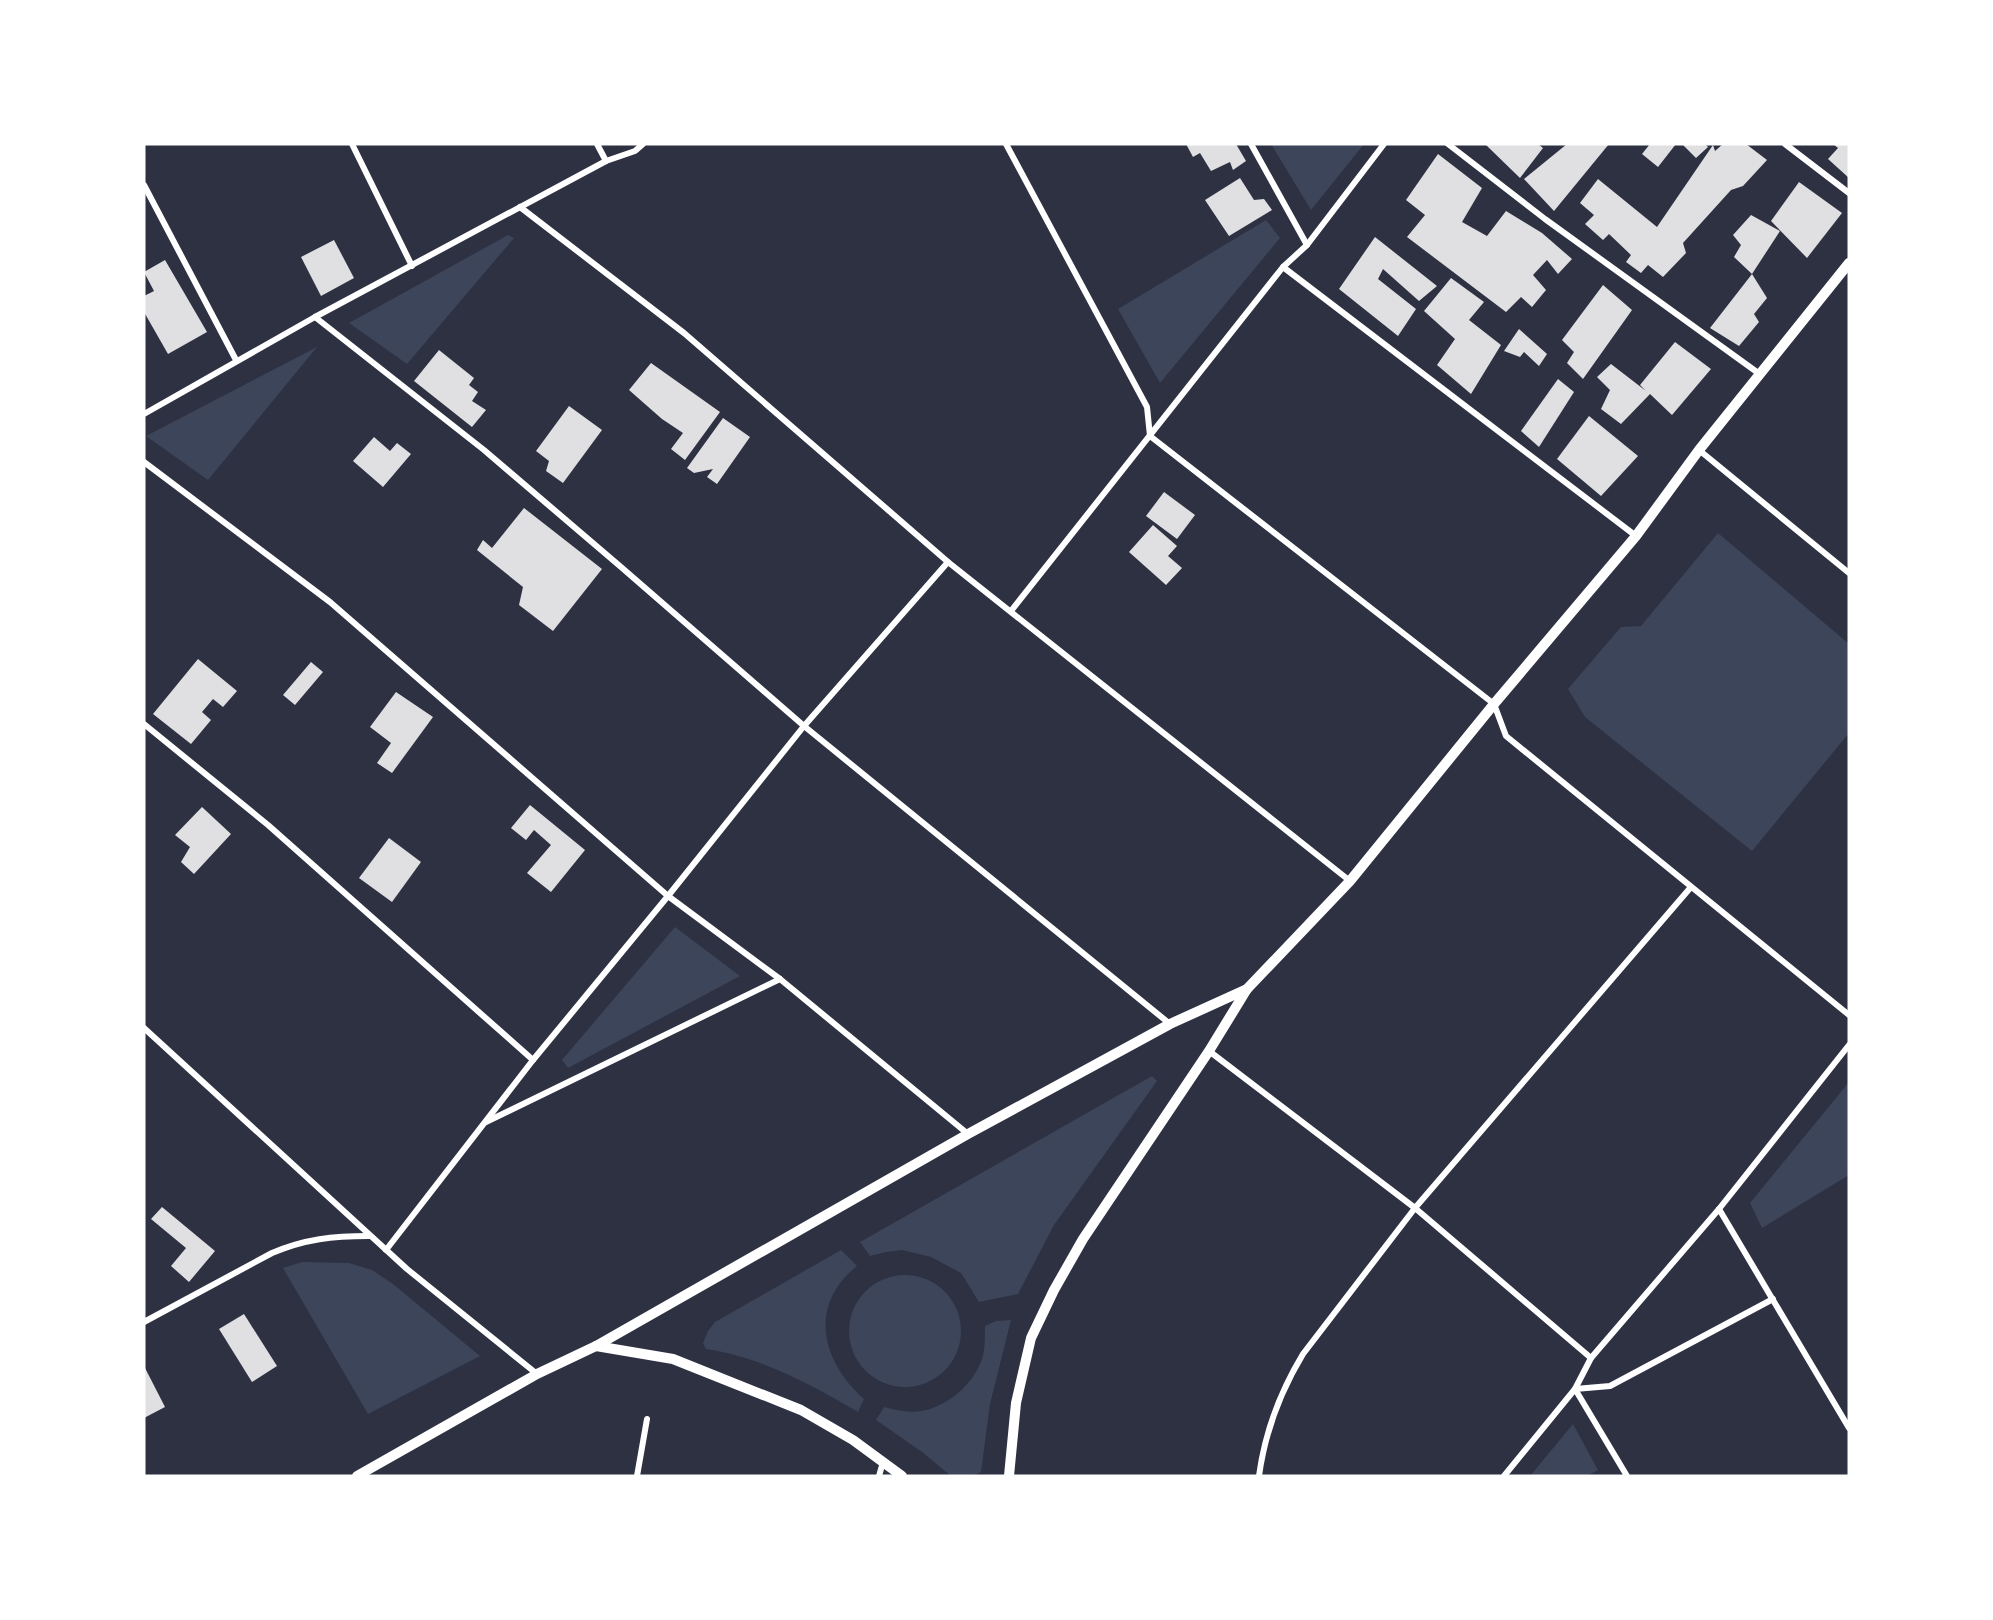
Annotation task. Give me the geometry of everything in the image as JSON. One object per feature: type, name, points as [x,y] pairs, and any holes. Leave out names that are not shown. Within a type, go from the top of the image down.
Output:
[{"type":"street","points":[[352,144],[412,266]]},
{"type":"street","points":[[597,144],[606,161]]},
{"type":"street","points":[[144,414],[315,317],[606,161],[635,151],[643,144]]},
{"type":"street","points":[[1006,144],[1147,407],[1150,436],[1494,704],[1506,736],[1849,1016]]},
{"type":"street","points":[[1251,144],[1307,246]]},
{"type":"street","points":[[1011,611],[1283,267],[1307,246],[1384,144]]},
{"type":"street","points":[[1448,144],[1545,219],[1761,375]]},
{"type":"street","points":[[1785,144],[1849,193]]},
{"type":"street","points":[[144,185],[236,360]]},
{"type":"street","points":[[520,207],[684,333],[948,562],[1350,881]]},
{"type":"street","points":[[1009,1476],[1016,1403],[1031,1338],[1054,1290],[1083,1239],[1209,1051],[1247,989],[1350,881],[1494,704],[1636,536],[1699,450],[1849,262]]},
{"type":"street","points":[[1283,267],[1636,536]]},
{"type":"street","points":[[315,317],[492,457],[804,726],[1170,1023]]},
{"type":"street","points":[[1699,450],[1849,573]]},
{"type":"street","points":[[144,462],[330,602],[668,896],[780,979],[968,1134]]},
{"type":"street","points":[[386,1250],[533,1060],[804,726],[948,562]]},
{"type":"street","points":[[144,724],[268,825],[533,1060]]},
{"type":"street","points":[[1259,1476],[1267,1432],[1290,1375],[1303,1354],[1415,1208],[1691,887]]},
{"type":"street","points":[[483,1123],[780,979]]},
{"type":"street","points":[[357,1476],[537,1374],[596,1346],[968,1134],[1170,1023],[1247,989]]},
{"type":"street","points":[[144,1028],[369,1236],[537,1374]]},
{"type":"street","points":[[1504,1476],[1575,1389],[1591,1358],[1719,1209],[1849,1044]]},
{"type":"street","points":[[1209,1051],[1415,1208],[1591,1358]]},
{"type":"street","points":[[1719,1209],[1849,1428]]},
{"type":"street","points":[[144,1322],[289,1245],[331,1236],[369,1236]]},
{"type":"street","points":[[1575,1389],[1611,1386],[1773,1299]]},
{"type":"street","points":[[596,1346],[674,1359],[801,1410],[853,1440],[902,1476]]},
{"type":"street","points":[[1575,1389],[1627,1476]]},
{"type":"street","points":[[636,1476],[647,1419]]},
{"type":"street","points":[[879,1476],[883,1461]]},
{"type":"shaded area","points":[[1271,144],[1364,144],[1311,210]]},
{"type":"shaded area","points":[[1266,220],[1280,238],[1160,383],[1118,309]]},
{"type":"shaded area","points":[[508,235],[514,238],[407,364],[349,323]]},
{"type":"shaded area","points":[[317,347],[208,480],[146,436]]},
{"type":"shaded area","points":[[1718,533],[1849,644],[1849,733],[1752,851],[1585,717],[1568,689],[1621,627],[1641,626]]},
{"type":"shaded area","points":[[675,927],[740,976],[568,1068],[562,1060]]},
{"type":"shaded area","points":[[1152,1076],[1157,1081],[1054,1225],[1018,1294],[979,1302],[961,1273],[931,1257],[902,1250],[870,1256],[860,1242]]},
{"type":"shaded area","points":[[1849,1082],[1849,1175],[1762,1228],[1750,1203]]},
{"type":"shaded area","points":[[841,1250],[857,1266],[841,1281],[831,1298],[826,1315],[826,1333],[830,1351],[838,1368],[849,1384],[864,1399],[858,1412],[822,1391],[766,1365],[706,1349],[703,1343],[715,1322]]},
{"type":"shaded area","points":[[302,1262],[349,1263],[372,1270],[393,1284],[480,1356],[368,1414],[283,1268]]},
{"type":"shaded area","points":[[905,1275],[926,1279],[945,1291],[957,1310],[961,1331],[957,1352],[945,1371],[926,1383],[905,1387],[884,1383],[865,1371],[853,1352],[849,1331],[853,1310],[865,1291],[884,1279]]},
{"type":"shaded area","points":[[1011,1320],[990,1404],[981,1472],[973,1476],[951,1476],[922,1452],[876,1420],[884,1407],[921,1411],[952,1398],[970,1381],[981,1361],[985,1326],[996,1321]]},
{"type":"shaded area","points":[[1573,1424],[1598,1470],[1587,1476],[1530,1476]]},
{"type":"building","points":[[1186,144],[1236,144],[1246,161],[1233,170],[1230,162],[1211,171],[1200,153],[1193,157]]},
{"type":"building","points":[[1485,144],[1538,144],[1543,148],[1520,178]]},
{"type":"building","points":[[1567,144],[1609,144],[1554,211],[1524,179]]},
{"type":"building","points":[[1650,144],[1676,144],[1658,167],[1642,154]]},
{"type":"building","points":[[1682,144],[1705,144],[1708,147],[1696,158]]},
{"type":"building","points":[[1723,144],[1746,144],[1767,160],[1743,186],[1731,190],[1683,243],[1686,253],[1663,277],[1648,265],[1641,273],[1626,262],[1631,255],[1609,234],[1603,240],[1585,224],[1594,215],[1580,203],[1598,179],[1657,227],[1713,145],[1715,151]]},
{"type":"building","points":[[1833,144],[1849,144],[1849,178],[1828,159],[1838,148]]},
{"type":"building","points":[[1438,154],[1482,188],[1462,222],[1487,236],[1506,211],[1542,233],[1572,259],[1558,274],[1547,260],[1533,275],[1546,290],[1532,307],[1521,297],[1506,312],[1407,237],[1425,215],[1406,200]]},
{"type":"building","points":[[1240,178],[1254,200],[1264,199],[1272,210],[1229,236],[1205,200]]},
{"type":"building","points":[[1799,182],[1842,213],[1807,258],[1771,221]]},
{"type":"building","points":[[1751,215],[1780,231],[1752,274],[1734,257],[1741,245],[1733,235]]},
{"type":"building","points":[[1375,237],[1437,286],[1419,301],[1383,269],[1378,279],[1416,309],[1398,336],[1339,289]]},
{"type":"building","points":[[334,240],[354,278],[321,296],[301,257]]},
{"type":"building","points":[[165,260],[207,332],[168,354],[144,312],[144,296],[154,291],[144,272]]},
{"type":"building","points":[[1752,274],[1767,298],[1754,314],[1759,322],[1739,346],[1710,328]]},
{"type":"building","points":[[1451,278],[1484,302],[1469,320],[1501,345],[1471,394],[1437,365],[1455,339],[1424,311]]},
{"type":"building","points":[[1603,285],[1632,310],[1583,379],[1567,363],[1574,352],[1562,340]]},
{"type":"building","points":[[1519,329],[1547,354],[1539,366],[1524,352],[1520,357],[1504,351]]},
{"type":"building","points":[[1675,342],[1711,369],[1672,415],[1650,394],[1621,424],[1601,409],[1610,390],[1597,377],[1611,364],[1646,391],[1640,385]]},
{"type":"building","points":[[439,350],[474,378],[469,385],[478,392],[472,401],[486,410],[472,427],[414,381]]},
{"type":"building","points":[[651,363],[720,412],[685,460],[671,449],[683,433],[662,419],[629,390]]},
{"type":"building","points":[[1558,379],[1574,392],[1539,447],[1521,431]]},
{"type":"building","points":[[569,406],[602,430],[563,483],[546,471],[549,461],[536,451]]},
{"type":"building","points":[[1589,416],[1638,456],[1601,496],[1557,459]]},
{"type":"building","points":[[723,418],[750,437],[717,484],[707,477],[713,469],[694,473],[687,468]]},
{"type":"building","points":[[374,437],[390,451],[397,443],[411,454],[383,487],[353,461]]},
{"type":"building","points":[[1164,492],[1195,515],[1177,539],[1146,516]]},
{"type":"building","points":[[524,508],[602,569],[553,631],[519,605],[523,587],[477,550],[483,540],[492,548]]},
{"type":"building","points":[[1153,525],[1177,546],[1168,556],[1182,568],[1166,585],[1129,552]]},
{"type":"building","points":[[198,659],[237,691],[223,707],[213,699],[202,712],[211,720],[191,744],[153,714]]},
{"type":"building","points":[[311,662],[323,672],[295,705],[283,695]]},
{"type":"building","points":[[396,692],[433,717],[392,773],[377,763],[391,743],[370,727]]},
{"type":"building","points":[[530,805],[585,850],[551,892],[527,873],[551,845],[534,830],[526,840],[511,828]]},
{"type":"building","points":[[202,807],[231,834],[194,874],[181,862],[190,847],[175,835]]},
{"type":"building","points":[[389,838],[421,862],[392,902],[359,878]]},
{"type":"building","points":[[162,1207],[215,1251],[189,1282],[171,1266],[186,1248],[151,1219]]},
{"type":"building","points":[[244,1314],[277,1366],[252,1382],[219,1329]]},
{"type":"building","points":[[144,1366],[165,1407],[144,1418]]}]
